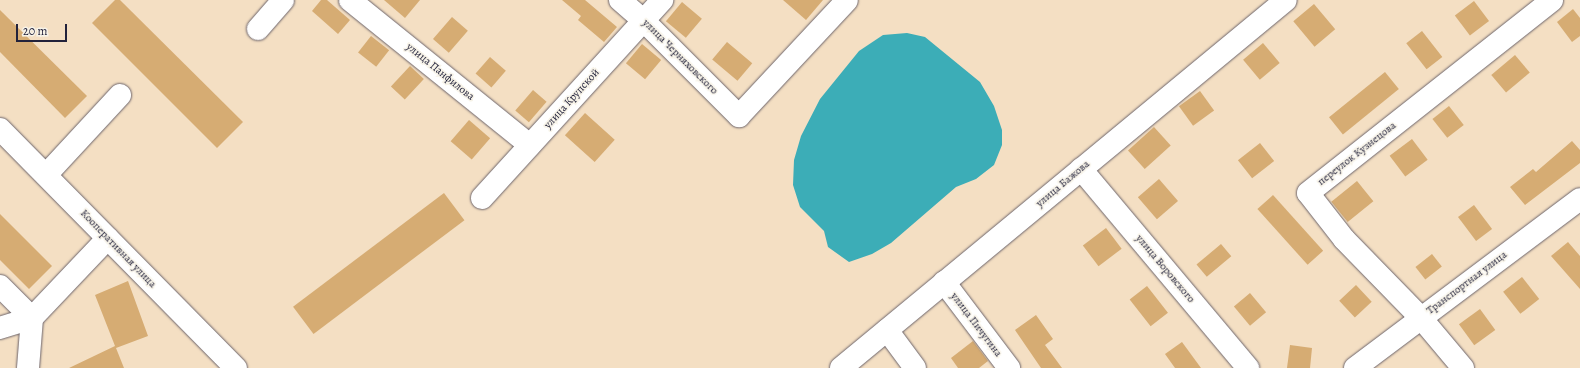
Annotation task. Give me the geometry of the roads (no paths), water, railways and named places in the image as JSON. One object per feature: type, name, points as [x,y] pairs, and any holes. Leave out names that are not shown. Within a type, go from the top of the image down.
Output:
[{"type":"street","points":[[258,29],[283,0]]},
{"type":"street","name":"улица Панфилова","points":[[350,0],[530,144]]},
{"type":"street","name":"улица Черняховского","points":[[620,0],[644,20],[739,116],[847,0]]},
{"type":"street","name":"улица Крупской","points":[[482,198],[662,0]]},
{"type":"street","name":"улица Бажова","points":[[840,368],[1286,0]]},
{"type":"street","name":"переулок Кузнецова","points":[[1463,368],[1421,318],[1344,239],[1308,193],[1552,0]]},
{"type":"street","points":[[46,175],[120,95]]},
{"type":"street","name":"Кооперативная улица","points":[[0,129],[236,368]]},
{"type":"street","name":"улица Воровского","points":[[1081,169],[1248,368]]},
{"type":"street","name":"Транспортная улица","points":[[1355,368],[1580,199]]},
{"type":"street","points":[[0,328],[32,318],[108,238]]},
{"type":"street","name":"улица Пичугина","points":[[944,282],[1009,368]]},
{"type":"street","points":[[0,286],[32,318],[28,367]]},
{"type":"street","points":[[887,330],[915,368]]},
{"type":"water","points":[[907,33],[925,37],[980,82],[994,106],[1002,130],[1002,145],[994,165],[976,179],[956,187],[891,243],[872,254],[849,262],[828,247],[824,231],[800,207],[793,185],[794,160],[801,136],[820,99],[859,51],[883,35]]}]
